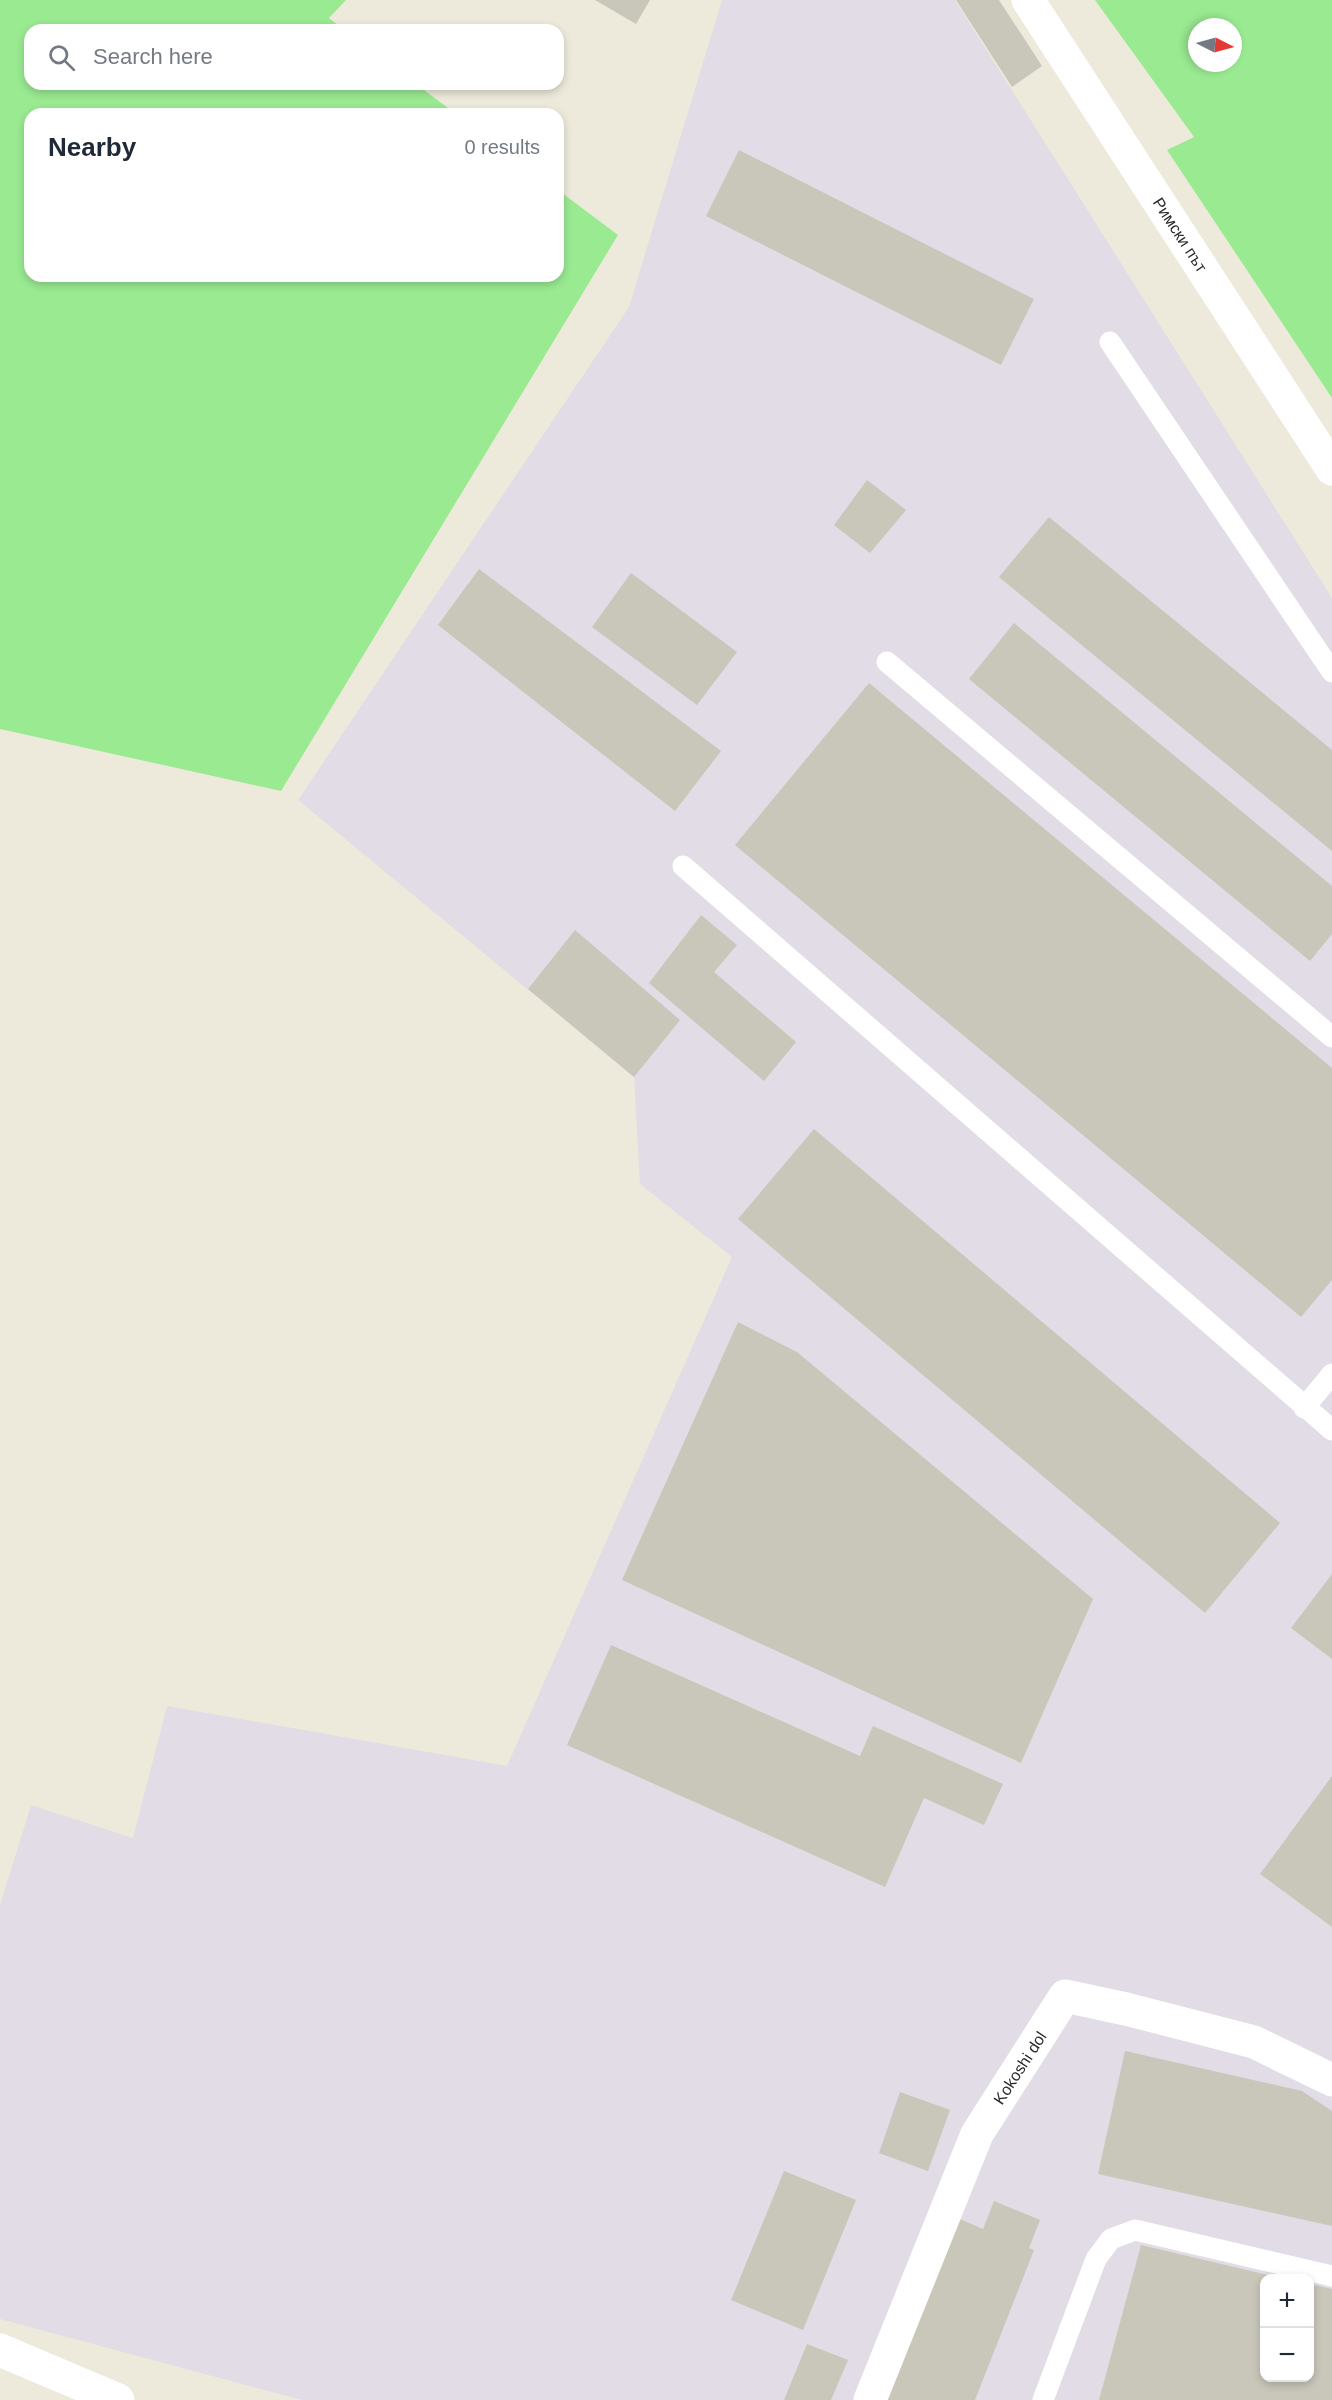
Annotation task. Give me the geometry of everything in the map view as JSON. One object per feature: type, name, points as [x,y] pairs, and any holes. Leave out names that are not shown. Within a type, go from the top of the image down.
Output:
[{"type":"street","name":"Римски път","points":[[1028,0],[1332,469]]},
{"type":"street","name":"Kokoshi dol","points":[[870,2400],[977,2134],[1065,1996],[1254,2042],[1332,2080]]},
{"type":"street","points":[[0,2350],[118,2400]]},
{"type":"lane","points":[[1110,342],[1332,672]]},
{"type":"lane","points":[[886,662],[1332,1037]]},
{"type":"lane","points":[[683,866],[1332,1430]]},
{"type":"lane","points":[[1304,1408],[1332,1374]]},
{"type":"lane","points":[[1043,2400],[1096,2259],[1111,2239],[1135,2230],[1332,2276]]},
{"type":"shaded area","points":[[722,0],[955,0],[1332,598],[1332,2400],[302,2400],[0,2319],[0,1905],[31,1805],[133,1838],[167,1706],[507,1766],[732,1257],[640,1184],[634,1077],[298,800],[629,307]]},
{"type":"green space","points":[[0,0],[346,0],[329,18],[336,24],[24,24],[24,90],[424,90],[448,108],[24,108],[24,282],[564,282],[564,194],[618,235],[281,791],[0,729]]},
{"type":"green space","points":[[1095,0],[1332,0],[1332,398],[1167,150],[1194,137]]},
{"type":"building","points":[[595,0],[650,0],[636,24]]},
{"type":"building","points":[[956,0],[999,0],[1042,66],[1012,87]]},
{"type":"building","points":[[739,150],[1034,299],[1001,365],[706,216]]},
{"type":"building","points":[[867,480],[906,510],[870,553],[834,525]]},
{"type":"building","points":[[1049,517],[1332,750],[1332,851],[999,577]]},
{"type":"building","points":[[479,569],[721,751],[675,811],[438,625]]},
{"type":"building","points":[[631,573],[737,652],[697,705],[592,627]]},
{"type":"building","points":[[1014,623],[1332,886],[1332,934],[1310,961],[969,679]]},
{"type":"building","points":[[869,683],[1332,1068],[1332,1280],[1301,1317],[735,845]]},
{"type":"building","points":[[701,915],[737,945],[714,972],[796,1042],[764,1081],[649,983]]},
{"type":"building","points":[[575,930],[680,1020],[634,1077],[528,989]]},
{"type":"building","points":[[814,1129],[1280,1523],[1205,1613],[738,1219]]},
{"type":"building","points":[[738,1322],[797,1352],[1093,1599],[1021,1763],[622,1580]]},
{"type":"building","points":[[1332,1574],[1332,1659],[1291,1628]]},
{"type":"building","points":[[611,1645],[860,1756],[873,1726],[1003,1784],[984,1825],[924,1798],[885,1887],[567,1745]]},
{"type":"building","points":[[1332,1776],[1332,1927],[1260,1874]]},
{"type":"building","points":[[1125,2051],[1302,2091],[1332,2111],[1332,2226],[1098,2174]]},
{"type":"building","points":[[900,2092],[950,2110],[928,2171],[879,2153]]},
{"type":"building","points":[[784,2171],[856,2200],[803,2330],[731,2300]]},
{"type":"building","points":[[994,2201],[1040,2220],[1029,2248],[1034,2250],[975,2400],[880,2400],[953,2216],[983,2229]]},
{"type":"building","points":[[1141,2245],[1264,2274],[1260,2274],[1260,2382],[1314,2382],[1314,2285],[1332,2289],[1332,2400],[1099,2400]]},
{"type":"building","points":[[807,2344],[848,2360],[831,2400],[784,2400]]}]
